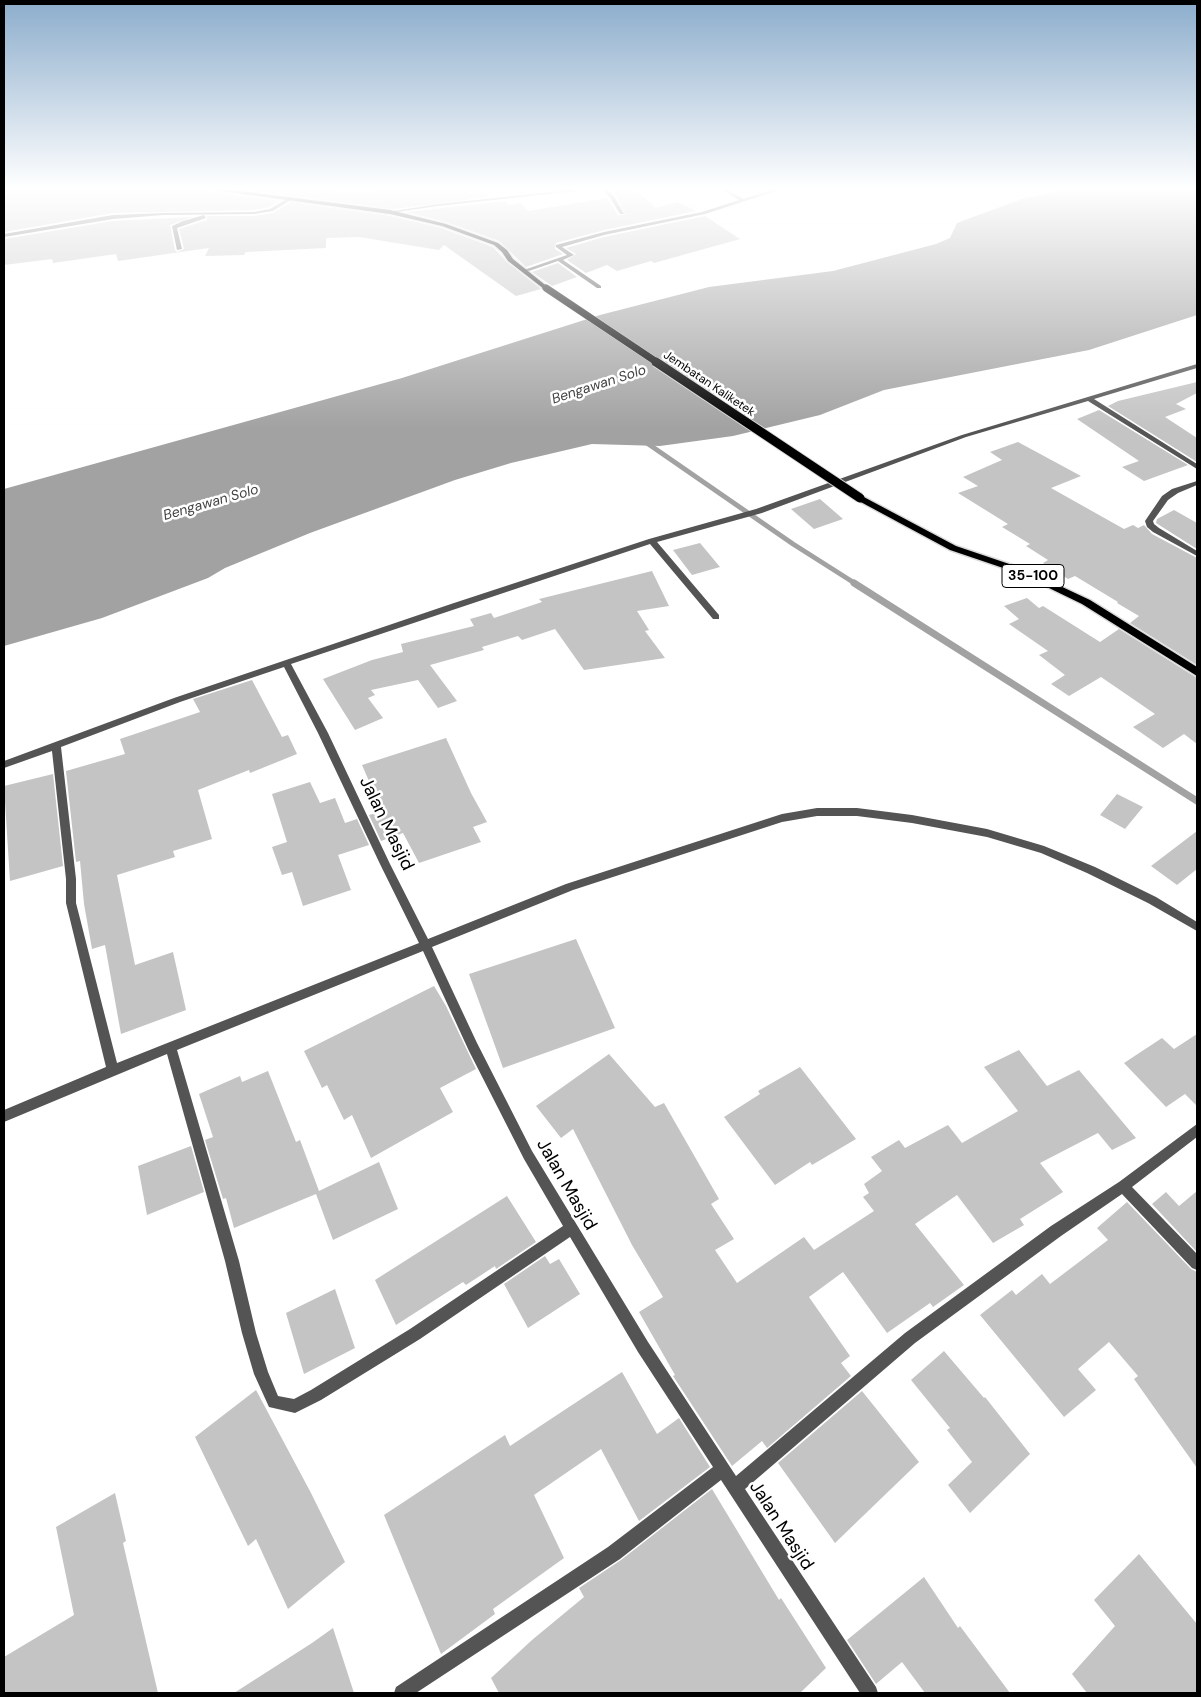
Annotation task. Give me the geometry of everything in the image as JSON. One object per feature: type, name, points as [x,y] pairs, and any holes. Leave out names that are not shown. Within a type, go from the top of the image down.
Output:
[{"type":"main road","name":"Jembatan Kaliketek","points":[[524,271],[546,288],[860,498],[953,548],[1021,571],[1054,585],[1086,602],[1197,672]]},
{"type":"street","points":[[524,271],[529,269]]},
{"type":"street","points":[[573,269],[599,287]]},
{"type":"street","points":[[4,765],[177,700],[652,541],[759,511],[964,436],[1197,366]]},
{"type":"street","points":[[1088,398],[1197,467]]},
{"type":"street","points":[[1197,483],[1174,491],[1165,498],[1149,521],[1150,525],[1156,530],[1197,554]]},
{"type":"street","points":[[652,541],[716,617]]},
{"type":"street","name":"Jalan Masjid","points":[[286,663],[323,733],[426,945],[473,1047],[528,1155],[643,1347],[870,1693]]},
{"type":"street","points":[[56,745],[71,904],[113,1070]]},
{"type":"street","points":[[4,1116],[113,1070],[570,888],[651,859],[782,818],[817,812],[857,812],[912,819],[987,833],[1044,850],[1091,870],[1152,900],[1197,926]]},
{"type":"street","points":[[171,1048],[232,1261],[249,1333],[261,1374],[274,1402],[295,1406],[316,1395],[416,1334],[571,1228]]},
{"type":"street","points":[[734,1487],[910,1338],[1056,1231],[1123,1186],[1197,1130]]},
{"type":"street","points":[[1123,1186],[1197,1263]]},
{"type":"street","points":[[402,1693],[614,1553],[723,1470]]},
{"type":"water","name":"Bengawan Solo","points":[[840,269],[1197,269],[1197,315],[1089,350],[884,390],[820,415],[733,436],[660,446],[592,444],[511,463],[455,480],[310,533],[225,568],[208,578],[102,618],[4,646],[4,489],[402,378],[600,315],[709,287]]},
{"type":"building","points":[[478,269],[516,269],[541,289],[516,296]]},
{"type":"building","points":[[540,269],[566,269],[577,277],[552,286],[532,272]]},
{"type":"building","points":[[580,269],[596,269],[586,273]]},
{"type":"building","points":[[1197,382],[1197,393],[1176,404],[1186,409],[1165,417],[1197,438],[1197,462],[1108,406],[1118,401]]},
{"type":"building","points":[[1099,410],[1188,465],[1144,481],[1122,467],[1139,461],[1077,419]]},
{"type":"building","points":[[1018,442],[1081,476],[1051,488],[1124,529],[1133,525],[1138,528],[1144,525],[1152,534],[1197,558],[1197,665],[1130,623],[1139,616],[1118,602],[1075,576],[1068,579],[1043,563],[1048,560],[1026,546],[1030,544],[1002,527],[1008,524],[958,493],[978,486],[963,477],[1002,460],[990,452]]},
{"type":"building","points":[[820,499],[843,519],[814,529],[791,509]]},
{"type":"building","points":[[1174,510],[1197,523],[1197,549],[1156,523],[1157,519]]},
{"type":"building","points":[[700,543],[720,567],[692,575],[673,550]]},
{"type":"building","points":[[652,571],[669,606],[637,611],[649,630],[645,631],[665,658],[584,670],[555,629],[522,640],[518,636],[482,647],[484,650],[430,665],[457,701],[438,708],[418,680],[371,690],[375,695],[368,698],[383,718],[355,730],[323,679],[372,660],[403,652],[401,644],[474,626],[470,619],[491,613],[494,618],[542,602],[539,599]]},
{"type":"building","points":[[1027,598],[1039,608],[1043,606],[1100,642],[1119,629],[1197,678],[1197,744],[1184,734],[1163,748],[1133,727],[1155,714],[1101,677],[1069,696],[1051,684],[1065,675],[1039,655],[1048,651],[1009,624],[1019,619],[1004,606]]},
{"type":"building","points":[[252,680],[282,737],[288,735],[297,754],[250,773],[249,770],[198,790],[212,839],[173,851],[175,857],[117,875],[135,965],[173,952],[186,1010],[121,1034],[105,945],[92,949],[84,904],[80,861],[76,862],[66,771],[125,754],[120,739],[200,712],[193,699]]},
{"type":"building","points":[[446,738],[471,793],[487,822],[473,827],[481,842],[419,863],[403,833],[381,841],[369,815],[382,811],[362,765]]},
{"type":"building","points":[[53,774],[63,866],[10,881],[4,786]]},
{"type":"building","points":[[310,782],[320,803],[335,798],[345,823],[357,819],[369,845],[338,855],[351,890],[303,906],[292,872],[282,875],[272,847],[287,842],[272,794]]},
{"type":"building","points":[[1117,794],[1143,807],[1125,829],[1100,815]]},
{"type":"building","points":[[1197,831],[1197,869],[1177,885],[1151,866]]},
{"type":"building","points":[[576,939],[615,1028],[503,1068],[469,974]]},
{"type":"building","points":[[434,986],[446,1006],[476,1069],[440,1088],[453,1112],[371,1158],[352,1115],[344,1120],[327,1085],[322,1088],[304,1051]]},
{"type":"building","points":[[1197,1034],[1197,1106],[1185,1094],[1166,1107],[1124,1063],[1162,1038],[1174,1049]]},
{"type":"building","points":[[1019,1050],[1047,1086],[1079,1070],[1136,1138],[1112,1150],[1098,1133],[1040,1163],[1063,1192],[1020,1219],[1024,1225],[993,1243],[957,1195],[915,1224],[964,1285],[933,1307],[930,1303],[887,1333],[843,1272],[809,1297],[850,1356],[841,1363],[851,1376],[767,1448],[762,1441],[732,1466],[673,1376],[675,1375],[639,1312],[663,1297],[632,1245],[573,1129],[561,1138],[536,1106],[609,1054],[655,1107],[664,1103],[719,1199],[711,1204],[734,1239],[715,1250],[737,1283],[804,1237],[814,1250],[874,1211],[863,1197],[869,1193],[864,1184],[882,1171],[871,1157],[899,1140],[905,1148],[948,1125],[962,1143],[1018,1111],[984,1067]]},
{"type":"building","points":[[800,1067],[856,1139],[812,1165],[810,1162],[775,1185],[724,1117],[760,1094],[758,1091]]},
{"type":"building","points":[[268,1071],[296,1142],[300,1140],[319,1191],[379,1162],[398,1209],[333,1240],[316,1194],[234,1228],[226,1198],[223,1199],[205,1140],[213,1137],[199,1094],[240,1076],[242,1082]]},
{"type":"building","points":[[191,1146],[204,1192],[147,1215],[138,1166]]},
{"type":"building","points":[[1197,1191],[1197,1252],[1152,1204],[1166,1192],[1179,1206]]},
{"type":"building","points":[[507,1196],[536,1242],[496,1269],[495,1266],[466,1285],[463,1282],[396,1325],[375,1280]]},
{"type":"building","points":[[1127,1202],[1191,1269],[1197,1272],[1197,1468],[1134,1379],[1138,1376],[1109,1342],[1078,1369],[1096,1390],[1064,1417],[980,1315],[1012,1290],[1016,1295],[1042,1274],[1050,1284],[1108,1240],[1097,1228]]},
{"type":"building","points":[[545,1256],[550,1264],[559,1259],[580,1294],[528,1328],[504,1284]]},
{"type":"building","points":[[335,1289],[355,1348],[304,1374],[286,1313]]},
{"type":"building","points":[[944,1351],[985,1397],[1030,1454],[970,1513],[948,1485],[972,1462],[947,1430],[950,1428],[911,1380]]},
{"type":"building","points":[[622,1372],[657,1434],[679,1418],[710,1467],[639,1521],[601,1449],[534,1495],[564,1558],[493,1609],[495,1614],[441,1654],[384,1515],[505,1435],[510,1446]]},
{"type":"building","points":[[256,1390],[311,1493],[345,1562],[288,1609],[256,1539],[248,1546],[195,1437]]},
{"type":"building","points":[[862,1391],[919,1462],[835,1543],[778,1463]]},
{"type":"building","points":[[712,1489],[779,1600],[781,1598],[826,1668],[800,1693],[499,1693],[491,1678],[532,1640],[584,1597],[579,1588],[621,1560]]},
{"type":"building","points":[[115,1493],[126,1541],[123,1543],[158,1693],[4,1693],[4,1657],[74,1615],[56,1527]]},
{"type":"building","points":[[1139,1554],[1197,1624],[1197,1693],[1087,1693],[1072,1674],[1115,1626],[1094,1600]]},
{"type":"building","points":[[924,1577],[958,1628],[960,1626],[1010,1693],[925,1693],[902,1662],[876,1684],[847,1640]]},
{"type":"building","points":[[333,1628],[354,1693],[234,1693],[312,1643]]},
{"type":"waterway","points":[[644,441],[793,544],[856,584]]},
{"type":"waterway","points":[[854,583],[1197,801]]}]
